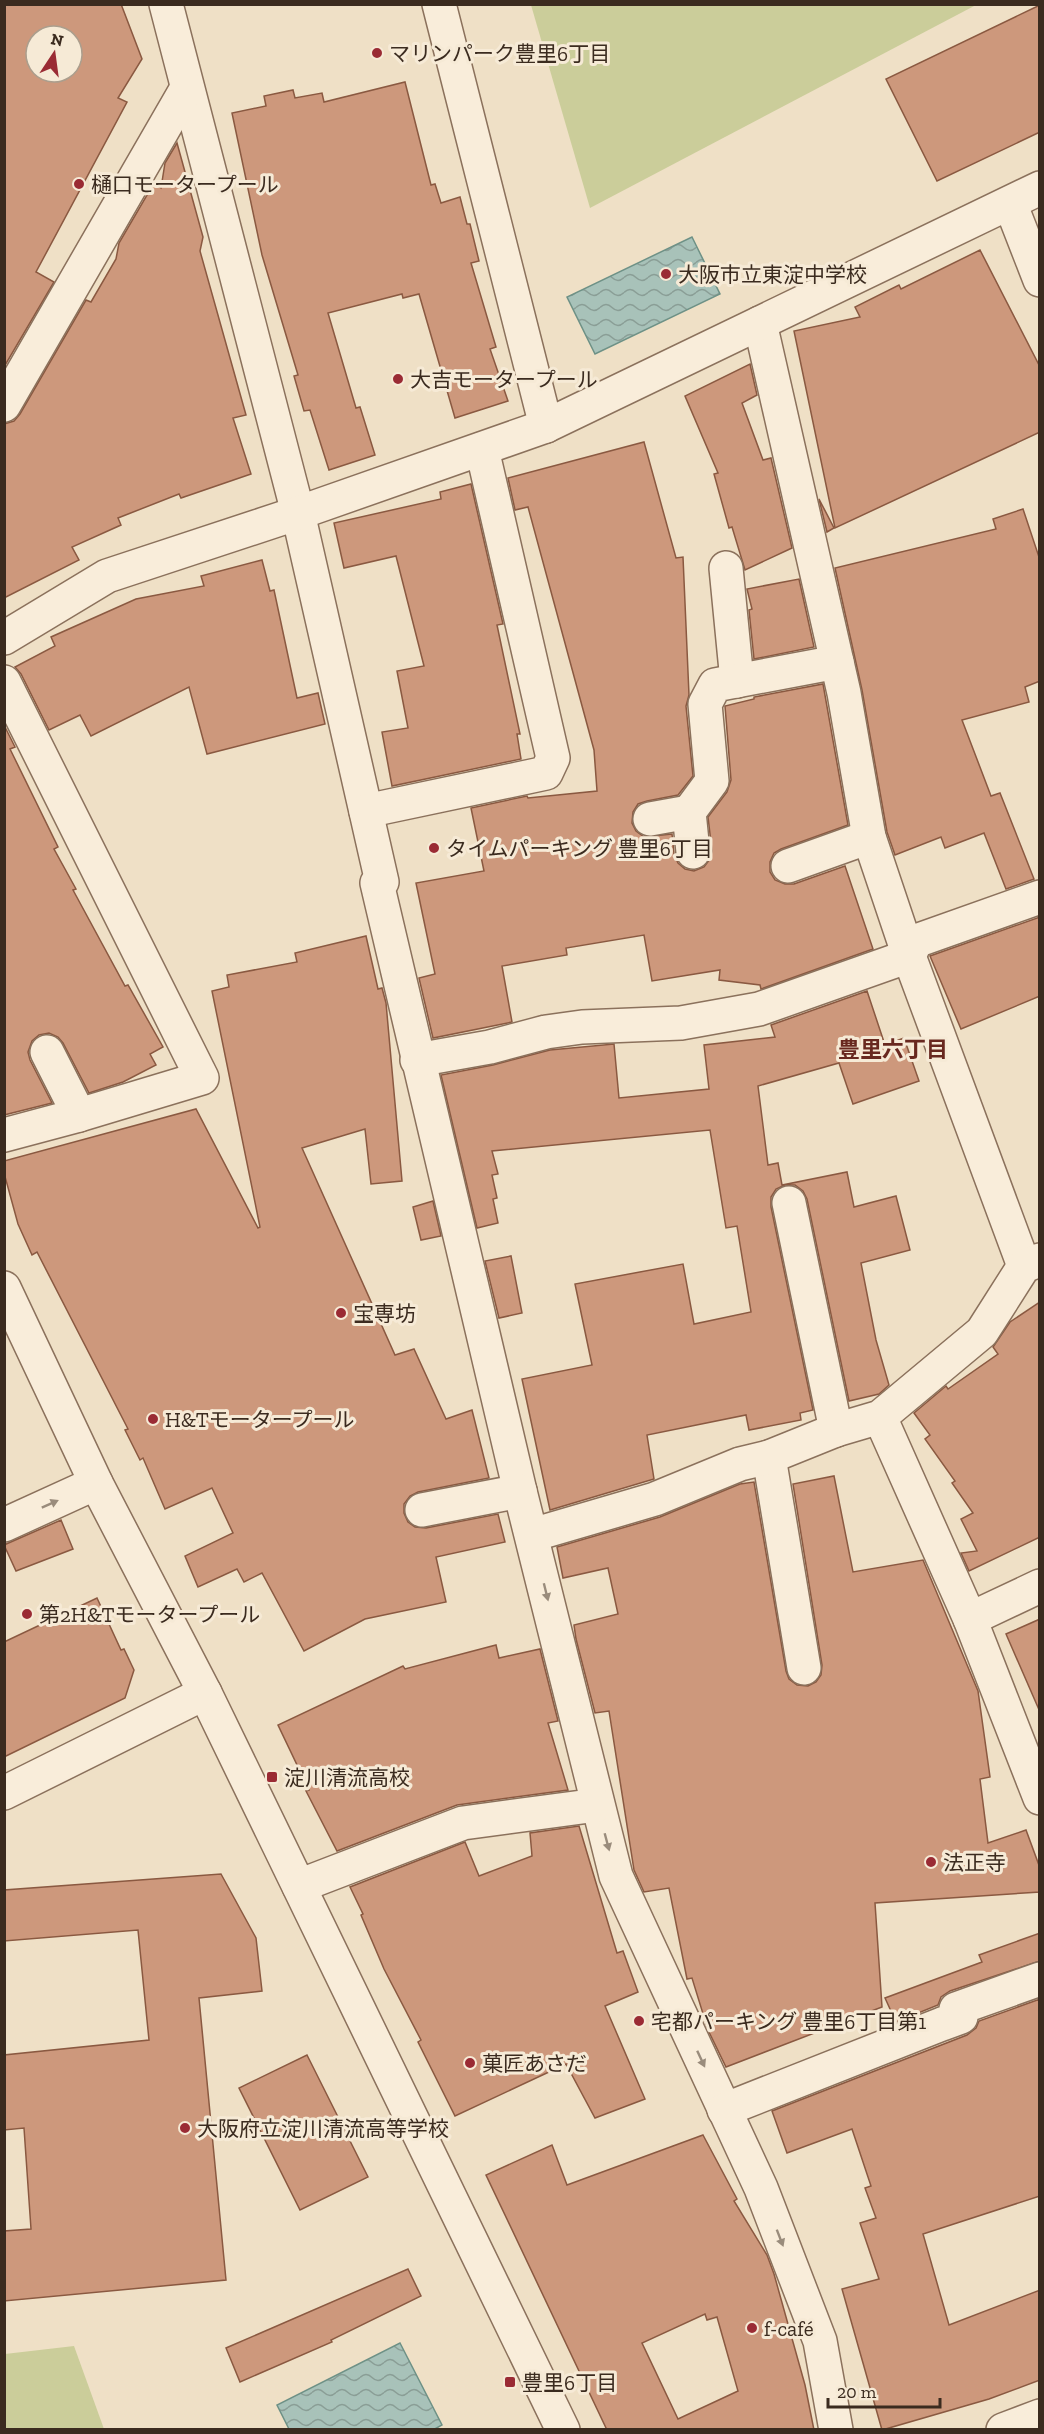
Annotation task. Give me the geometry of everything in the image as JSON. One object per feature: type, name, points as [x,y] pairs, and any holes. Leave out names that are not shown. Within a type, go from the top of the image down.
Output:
[{"type":"street","points":[[166,4],[298,513],[382,882],[377,883],[417,1060],[520,1491],[616,1876],[761,2188],[820,2341],[836,2430]]},
{"type":"street","points":[[439,4],[546,426]]},
{"type":"street","points":[[4,405],[187,88]]},
{"type":"street","points":[[4,638],[106,576],[298,513],[546,426],[1040,188]]},
{"type":"street","points":[[1010,203],[1040,280]]},
{"type":"street","points":[[532,1535],[654,1499],[740,1464],[769,1457],[836,1430],[880,1417],[982,1332],[1032,1263],[909,956],[869,837],[837,662],[760,323]]},
{"type":"street","points":[[366,811],[546,773],[553,759],[482,449]]},
{"type":"street","points":[[726,568],[737,681]]},
{"type":"street","points":[[693,852],[689,812],[712,781],[705,704],[715,685],[837,662]]},
{"type":"street","points":[[4,681],[202,1078],[79,1116],[4,1135]]},
{"type":"street","points":[[650,819],[689,812]]},
{"type":"street","points":[[788,866],[869,837]]},
{"type":"street","points":[[417,1060],[490,1047],[546,1032],[582,1027],[681,1023],[759,1009],[909,956],[916,941],[1040,897]]},
{"type":"street","points":[[47,1052],[79,1116]]},
{"type":"street","points":[[789,1203],[836,1430]]},
{"type":"street","points":[[4,1287],[96,1484],[205,1693],[563,2430]]},
{"type":"street","points":[[880,1417],[970,1620],[1040,1798]]},
{"type":"street","points":[[769,1457],[804,1668]]},
{"type":"street","points":[[4,1525],[96,1484]]},
{"type":"street","points":[[422,1510],[520,1491]]},
{"type":"street","points":[[970,1620],[1040,1586]]},
{"type":"street","points":[[4,1793],[205,1693]]},
{"type":"street","points":[[299,1886],[463,1822],[597,1805]]},
{"type":"street","points":[[724,2110],[961,2017],[956,2008],[1040,1978]]},
{"type":"street","points":[[1003,2430],[1040,2416]]},
{"type":"green space","points":[[531,4],[976,5],[590,208]]},
{"type":"green space","points":[[74,2346],[104,2429],[5,2429],[5,2354]]},
{"type":"water","points":[[692,237],[720,294],[595,354],[567,297]]},
{"type":"water","points":[[400,2343],[442,2425],[433,2430],[289,2429],[277,2405]]},
{"type":"building","points":[[4,4],[121,4],[142,59],[118,98],[127,102],[36,272],[54,282],[4,367]]},
{"type":"building","points":[[1040,5],[1040,132],[937,181],[886,79]]},
{"type":"building","points":[[405,82],[431,185],[435,184],[441,203],[460,197],[467,224],[470,224],[479,261],[471,263],[496,347],[490,349],[508,401],[455,418],[419,294],[403,298],[402,294],[328,313],[356,408],[360,407],[375,455],[329,470],[310,410],[304,411],[294,376],[298,375],[262,255],[232,113],[266,106],[264,96],[293,90],[295,98],[322,93],[324,102]]},
{"type":"building","points":[[177,143],[203,237],[200,251],[246,415],[233,418],[251,474],[181,498],[179,494],[118,518],[121,525],[72,547],[79,560],[4,598],[4,424],[14,421],[20,414],[86,300],[91,302],[116,259],[119,243],[154,183],[161,188],[165,163]]},
{"type":"building","points":[[980,250],[1040,367],[1040,432],[835,528],[794,331],[860,317],[855,307],[899,285],[901,289]]},
{"type":"building","points":[[750,364],[757,395],[742,403],[763,460],[771,458],[792,548],[745,570],[732,527],[729,528],[714,474],[718,473],[685,396]]},
{"type":"building","points":[[644,442],[676,558],[683,557],[689,695],[686,706],[693,776],[678,795],[638,804],[633,812],[632,823],[636,831],[644,837],[672,834],[674,854],[678,863],[685,869],[694,871],[704,867],[712,851],[708,817],[727,792],[731,780],[725,706],[754,699],[754,697],[823,684],[848,825],[774,853],[770,862],[770,872],[775,880],[785,884],[794,884],[845,866],[873,949],[761,989],[760,985],[719,980],[720,970],[652,981],[644,935],[566,948],[567,955],[502,966],[512,1022],[433,1038],[419,978],[435,974],[416,883],[484,871],[471,808],[527,796],[528,798],[597,791],[594,750],[528,507],[515,510],[508,478]]},
{"type":"building","points":[[471,484],[503,624],[497,625],[520,734],[517,734],[521,759],[392,786],[382,732],[408,728],[397,671],[424,666],[396,556],[344,568],[334,523],[441,499],[440,492]]},
{"type":"building","points":[[819,499],[834,528],[827,532]]},
{"type":"building","points":[[1023,509],[1040,560],[1040,681],[1025,687],[1029,702],[962,720],[991,796],[1000,793],[1034,879],[1006,889],[984,833],[945,848],[941,837],[895,855],[887,832],[862,690],[835,568],[996,529],[993,519]]},
{"type":"building","points":[[262,560],[270,591],[274,590],[297,698],[318,693],[325,724],[207,754],[189,687],[91,736],[80,715],[49,730],[21,674],[15,667],[55,646],[51,637],[136,599],[204,586],[201,576]]},
{"type":"building","points":[[799,579],[814,647],[754,659],[749,610],[752,609],[747,589]]},
{"type":"building","points":[[4,725],[15,747],[10,749],[58,847],[54,849],[76,889],[73,890],[125,986],[128,985],[163,1047],[150,1054],[156,1065],[123,1082],[89,1093],[58,1037],[49,1033],[39,1035],[32,1041],[28,1052],[52,1103],[4,1115]]},
{"type":"building","points":[[1040,917],[1040,996],[961,1029],[930,956]]},
{"type":"building","points":[[366,936],[378,989],[382,988],[386,1003],[402,1181],[371,1184],[365,1129],[302,1148],[395,1355],[414,1349],[446,1419],[472,1410],[489,1478],[418,1492],[410,1496],[404,1504],[404,1513],[408,1522],[415,1527],[426,1528],[498,1514],[505,1542],[436,1557],[446,1602],[365,1619],[304,1651],[262,1573],[244,1582],[237,1569],[198,1587],[185,1556],[233,1533],[212,1488],[165,1509],[143,1458],[140,1460],[125,1430],[128,1429],[37,1252],[32,1255],[18,1224],[4,1173],[4,1161],[196,1109],[258,1228],[260,1227],[212,991],[229,987],[227,975],[297,962],[295,953]]},
{"type":"building","points":[[867,991],[885,1045],[904,1038],[919,1081],[853,1104],[839,1063],[758,1086],[768,1165],[778,1163],[782,1185],[847,1172],[854,1207],[896,1196],[910,1250],[861,1263],[876,1340],[889,1385],[879,1394],[849,1401],[807,1199],[803,1191],[795,1185],[785,1185],[776,1189],[771,1197],[771,1207],[813,1410],[800,1413],[801,1420],[749,1430],[746,1415],[647,1435],[654,1479],[550,1510],[522,1379],[592,1365],[575,1284],[683,1264],[694,1324],[751,1312],[737,1226],[726,1228],[710,1130],[492,1151],[498,1174],[492,1175],[497,1198],[493,1199],[498,1223],[477,1228],[441,1075],[493,1065],[550,1050],[614,1044],[619,1098],[709,1089],[704,1045],[775,1037],[771,1025]]},
{"type":"building","points":[[433,1201],[441,1236],[421,1240],[413,1207]]},
{"type":"building","points":[[511,1256],[522,1313],[499,1318],[485,1261]]},
{"type":"building","points":[[1040,1302],[1040,1537],[969,1571],[961,1553],[977,1551],[961,1519],[973,1513],[952,1483],[955,1481],[925,1439],[930,1435],[914,1413],[946,1386],[948,1389],[998,1354],[993,1347],[1010,1322]]},
{"type":"building","points":[[834,1476],[853,1572],[923,1560],[978,1691],[990,1777],[980,1779],[988,1843],[1026,1830],[1040,1868],[1040,1892],[875,1903],[882,2007],[726,2067],[708,2030],[692,1978],[687,1979],[669,1888],[644,1892],[634,1870],[609,1711],[595,1713],[576,1639],[574,1625],[618,1614],[608,1568],[563,1578],[557,1547],[660,1517],[740,1484],[754,1482],[786,1671],[789,1679],[797,1685],[808,1686],[816,1682],[821,1675],[822,1665],[793,1484]]},
{"type":"building","points":[[61,1520],[73,1549],[16,1571],[4,1545]]},
{"type":"building","points":[[97,1598],[121,1650],[124,1649],[134,1670],[125,1698],[4,1757],[4,1642]]},
{"type":"building","points":[[1040,1619],[1040,1712],[1006,1634]]},
{"type":"building","points":[[496,1645],[499,1658],[540,1649],[558,1721],[548,1723],[568,1790],[457,1805],[337,1851],[306,1791],[309,1790],[278,1725],[403,1666],[405,1669]]},
{"type":"building","points":[[579,1826],[617,1953],[623,1951],[638,1992],[605,2006],[645,2099],[595,2118],[566,2064],[455,2116],[418,2042],[421,2040],[384,1969],[350,1887],[465,1842],[479,1876],[532,1856],[530,1833]]},
{"type":"building","points":[[221,1874],[256,1938],[262,1991],[199,1998],[226,2280],[4,2301],[4,2231],[31,2229],[24,2128],[4,2130],[4,2055],[149,2040],[138,1930],[4,1941],[4,1890]]},
{"type":"building","points":[[1040,1933],[1040,1961],[950,1991],[941,1997],[938,2005],[896,2022],[885,1998],[982,1962],[979,1955]]},
{"type":"building","points":[[1040,1999],[1040,2196],[923,2234],[949,2325],[1040,2290],[1040,2380],[989,2399],[882,2430],[842,2289],[879,2279],[860,2223],[876,2218],[865,2188],[871,2186],[852,2129],[787,2153],[772,2111],[967,2035],[976,2028],[979,2021]]},
{"type":"building","points":[[307,2055],[368,2177],[300,2210],[239,2088]]},
{"type":"building","points":[[703,2135],[737,2199],[734,2201],[767,2255],[805,2385],[814,2430],[607,2430],[486,2175],[552,2145],[567,2185]],"holes":[[[705,2314],[707,2320],[717,2317],[738,2391],[678,2419],[642,2343]]]},
{"type":"building","points":[[408,2269],[421,2296],[331,2340],[332,2342],[240,2382],[226,2348]]},
{"type":"place","name":"マリンパーク豊里6丁目","points":[[377,53]]},
{"type":"place","name":"樋口モータープール","points":[[79,184]]},
{"type":"place","name":"大阪市立東淀中学校","points":[[666,274]]},
{"type":"place","name":"大吉モータープール","points":[[398,379]]},
{"type":"place","name":"タイムパーキング 豊里6丁目","points":[[434,848]]},
{"type":"place","name":"宝専坊","points":[[341,1313]]},
{"type":"place","name":"H&Tモータープール","points":[[153,1419]]},
{"type":"place","name":"第2H&Tモータープール","points":[[27,1614]]},
{"type":"place","name":"淀川清流高校","points":[[272,1777]]},
{"type":"place","name":"法正寺","points":[[931,1862]]},
{"type":"place","name":"宅都パーキング 豊里6丁目第1","points":[[639,2021]]},
{"type":"place","name":"菓匠あさだ","points":[[470,2063]]},
{"type":"place","name":"大阪府立淀川清流高等学校","points":[[185,2128]]},
{"type":"place","name":"f-café","points":[[752,2328]]},
{"type":"place","name":"豊里6丁目","points":[[510,2382]]},
{"type":"district","name":"豊里六丁目","points":[[893,1049]]}]
